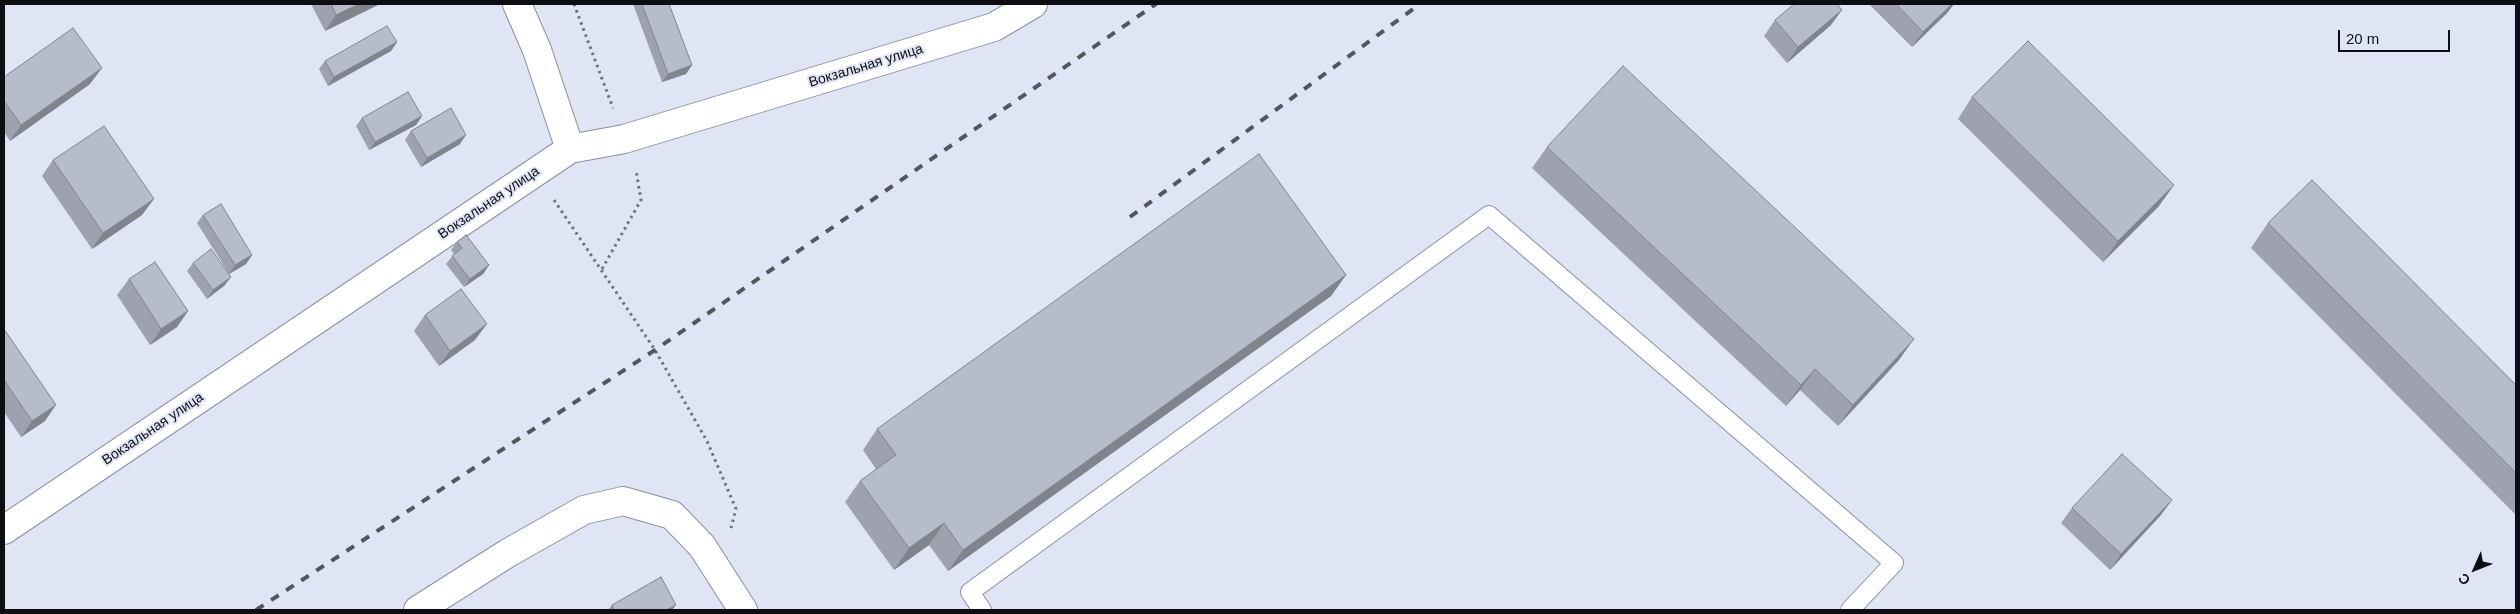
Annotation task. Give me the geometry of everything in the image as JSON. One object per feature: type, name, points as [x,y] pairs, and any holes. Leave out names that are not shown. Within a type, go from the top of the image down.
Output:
[{"type":"street","points":[[517,4],[537,50],[570,149]]},
{"type":"street","name":"Вокзальная улица","points":[[4,530],[570,149],[624,138],[994,27],[1033,4]]},
{"type":"street","points":[[418,610],[508,553],[584,510],[623,501],[672,515],[702,546],[743,610]]},
{"type":"lane","points":[[982,610],[970,592],[1489,214],[1894,562],[1850,610]]},
{"type":"path","points":[[574,4],[636,168],[641,200],[602,269]]},
{"type":"path","points":[[535,172],[655,350],[707,441],[736,509],[720,575]]},
{"type":"building","points":[[331,4],[359,4],[336,15]]},
{"type":"building","points":[[642,4],[669,4],[692,65],[668,74]]},
{"type":"building","points":[[1794,4],[1837,4],[1842,10],[1798,47],[1775,20]]},
{"type":"building","points":[[1896,4],[1952,4],[1923,32]]},
{"type":"building","points":[[387,26],[397,42],[334,77],[325,61]]},
{"type":"building","points":[[73,28],[102,68],[21,125],[4,101],[4,77]]},
{"type":"building","points":[[2028,41],[2174,185],[2118,241],[1972,97]]},
{"type":"building","points":[[1623,66],[1914,339],[1853,405],[1815,369],[1801,385],[1547,147]]},
{"type":"building","points":[[408,92],[422,116],[375,142],[362,118]]},
{"type":"building","points":[[451,108],[466,135],[427,158],[411,131]]},
{"type":"building","points":[[104,126],[154,199],[103,233],[53,160]]},
{"type":"building","points":[[1259,154],[1346,275],[963,550],[944,523],[909,548],[860,481],[896,455],[877,429]]},
{"type":"building","points":[[2312,180],[2516,385],[2516,473],[2268,223]]},
{"type":"building","points":[[221,204],[252,255],[235,265],[203,215]]},
{"type":"building","points":[[466,235],[489,265],[470,279],[452,256],[462,248],[457,242]]},
{"type":"building","points":[[211,249],[231,277],[213,290],[193,263]]},
{"type":"building","points":[[155,262],[188,311],[161,329],[129,279]]},
{"type":"building","points":[[461,289],[487,324],[450,351],[425,315]]},
{"type":"building","points":[[4,329],[56,405],[32,421],[4,380]]},
{"type":"building","points":[[2122,454],[2172,500],[2121,554],[2072,508]]},
{"type":"building","points":[[661,577],[676,605],[666,610],[614,610],[612,605]]},
{"type":"railway","points":[[256,610],[655,350],[1156,4]]},
{"type":"railway","points":[[1130,217],[1420,4]]}]
